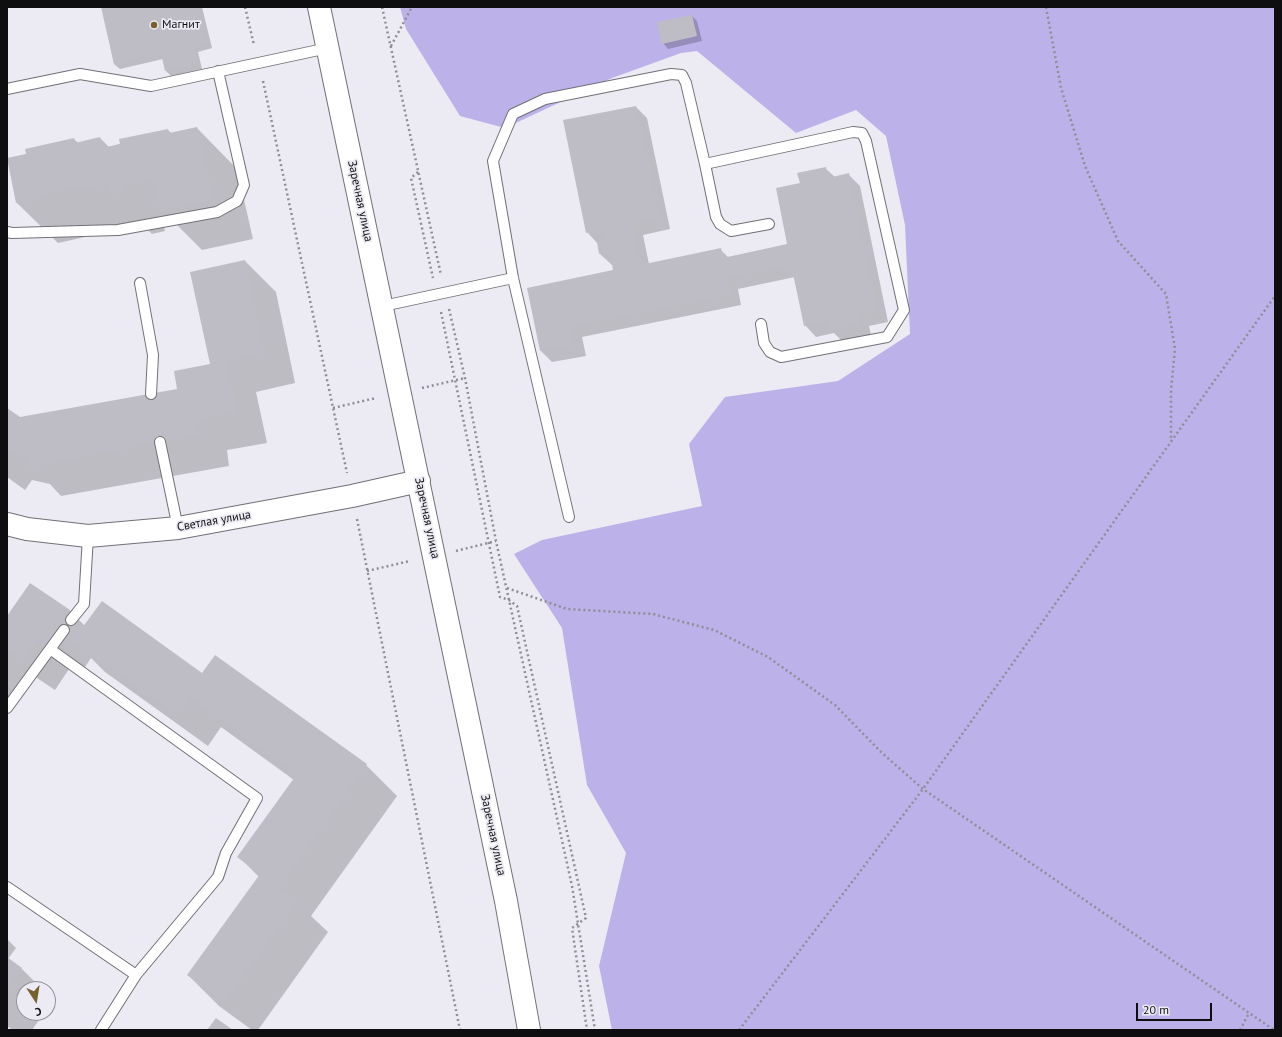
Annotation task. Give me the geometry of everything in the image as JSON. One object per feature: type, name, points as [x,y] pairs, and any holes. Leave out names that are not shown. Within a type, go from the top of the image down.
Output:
[{"type":"street","name":"Заречная улица","points":[[319,7],[383,306],[506,901],[529,1030]]},
{"type":"street","name":"Светлая улица","points":[[7,524],[27,529],[88,536],[178,528],[352,496],[419,481]]},
{"type":"lane","points":[[7,89],[80,74],[151,86],[328,48]]},
{"type":"lane","points":[[7,232],[118,230],[217,212],[237,201],[244,185],[218,71]]},
{"type":"lane","points":[[570,517],[513,278],[493,161],[513,114],[545,99],[671,74],[682,75],[686,83],[716,217],[720,224],[731,231],[770,224]]},
{"type":"lane","points":[[705,164],[853,132],[862,133],[866,141],[904,310],[887,337],[781,357],[770,352],[764,343],[760,324]]},
{"type":"lane","points":[[383,306],[513,278]]},
{"type":"lane","points":[[140,283],[153,355],[151,394]]},
{"type":"lane","points":[[160,442],[178,528]]},
{"type":"lane","points":[[71,620],[84,604],[88,536]]},
{"type":"lane","points":[[7,708],[64,630]]},
{"type":"lane","points":[[50,649],[257,798],[226,853],[218,877],[136,975],[101,1030]]},
{"type":"lane","points":[[7,887],[136,975]]},
{"type":"path","points":[[390,47],[412,7]]},
{"type":"path","points":[[1046,7],[1061,88],[1085,166],[1118,242],[1166,294],[1175,349],[1171,390],[1171,441]]},
{"type":"path","points":[[382,8],[418,172],[500,597],[510,600],[517,606],[586,918],[572,928],[587,1030]]},
{"type":"path","points":[[418,172],[411,178],[465,378],[507,588],[572,886],[595,1030]]},
{"type":"path","points":[[740,1030],[923,789],[1275,296]]},
{"type":"path","points":[[507,588],[567,609],[653,614],[714,630],[768,657],[835,705],[882,753],[923,789],[1274,1030]]},
{"type":"path","points":[[1240,1030],[1249,1013]]},
{"type":"shaded area","points":[[400,7],[1275,7],[1275,1030],[612,1030],[599,966],[626,853],[587,785],[562,628],[514,554],[542,540],[702,506],[689,444],[725,397],[838,381],[910,334],[905,225],[886,136],[856,110],[796,133],[697,51],[681,53],[612,78],[505,128],[460,116],[406,29]]},
{"type":"building","name":"Магнит","points":[[101,7],[199,7],[207,43],[193,46],[197,63],[165,71],[161,53],[114,64]]},
{"type":"building","points":[[692,15],[697,36],[662,44],[657,22]]},
{"type":"building","points":[[636,106],[659,218],[632,224],[640,265],[721,248],[723,258],[787,244],[776,188],[800,183],[797,173],[826,167],[828,178],[849,173],[877,311],[858,315],[860,324],[829,330],[827,321],[804,326],[791,264],[727,278],[730,294],[571,326],[575,344],[540,351],[527,288],[613,270],[610,252],[599,254],[597,242],[606,240],[604,229],[586,233],[563,120]]},
{"type":"building","points":[[197,127],[213,199],[161,211],[157,195],[160,194],[156,179],[124,185],[125,191],[111,194],[108,183],[78,189],[77,186],[45,194],[45,197],[16,203],[7,158],[26,154],[25,149],[74,138],[75,143],[100,137],[102,148],[120,144],[119,139],[168,129],[169,133]]},
{"type":"building","points":[[245,260],[264,352],[225,361],[237,412],[196,419],[199,435],[29,466],[28,456],[7,451],[7,408],[20,417],[177,389],[174,371],[210,364],[190,272]]},
{"type":"building","points":[[30,583],[70,610],[66,616],[82,628],[102,601],[202,673],[215,655],[367,764],[279,887],[298,901],[224,1002],[187,975],[260,874],[237,857],[297,774],[190,697],[177,715],[73,641],[75,637],[64,630],[47,645],[38,639],[23,660],[7,648],[7,616]]},
{"type":"building","points":[[7,957],[22,968],[7,990]]},
{"type":"building","points":[[216,1018],[233,1030],[207,1030]]},
{"type":"place","name":"Магнит","points":[[154,25]]}]
